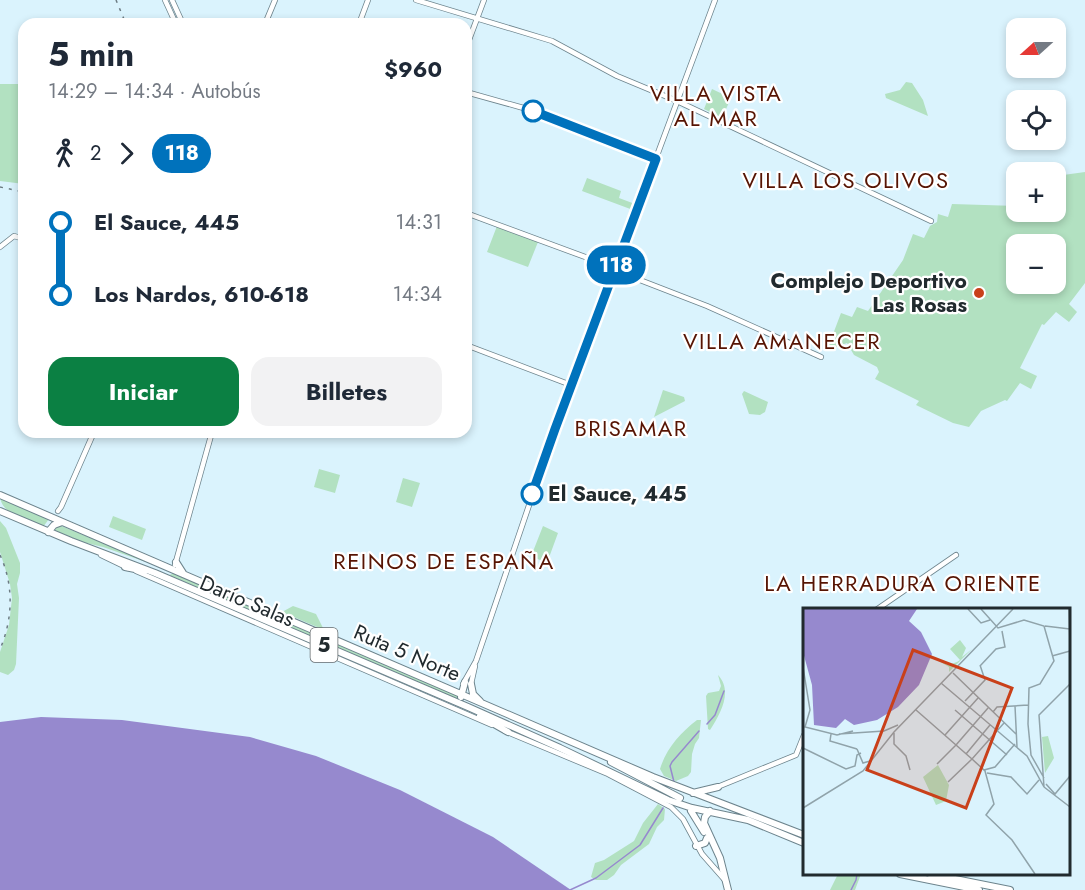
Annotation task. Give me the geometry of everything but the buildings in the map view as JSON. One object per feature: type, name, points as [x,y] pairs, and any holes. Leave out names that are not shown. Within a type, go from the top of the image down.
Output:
[{"type":"highway","name":"Ruta 5 Norte","points":[[0,495],[700,797],[768,819],[803,835]]},
{"type":"highway","points":[[0,504],[3,513]]},
{"type":"highway","points":[[46,515],[57,511]]},
{"type":"highway","name":"Ruta 5 Norte","points":[[3,513],[164,576],[468,707],[611,774],[679,801],[757,822],[803,843]]},
{"type":"highway","points":[[48,532],[54,525],[62,522]]},
{"type":"highway","points":[[176,562],[186,575]]},
{"type":"highway","points":[[125,567],[164,576]]},
{"type":"highway","points":[[155,573],[172,570]]},
{"type":"highway","points":[[466,684],[461,694],[468,707],[508,732]]},
{"type":"highway","points":[[449,689],[466,684]]},
{"type":"highway","points":[[466,684],[482,703]]},
{"type":"highway","points":[[597,753],[679,801],[700,797]]},
{"type":"highway","points":[[691,793],[718,787]]},
{"type":"highway","points":[[718,787],[714,795],[718,804]]},
{"type":"highway","points":[[691,811],[725,876]]},
{"type":"highway","points":[[710,811],[704,823],[720,858],[728,890]]},
{"type":"highway","points":[[696,846],[705,843],[707,838]]},
{"type":"highway","points":[[909,875],[979,890]]},
{"type":"highway","points":[[939,875],[1007,890]]},
{"type":"street","points":[[165,0],[173,18]]},
{"type":"street","points":[[172,0],[180,18]]},
{"type":"street","points":[[268,18],[275,0]]},
{"type":"street","points":[[361,18],[368,0]]},
{"type":"street","points":[[416,0],[552,41],[617,76],[677,100],[931,221]]},
{"type":"street","points":[[472,32],[484,0]]},
{"type":"street","points":[[466,684],[476,661],[571,385],[715,0]]},
{"type":"street","points":[[472,94],[527,109],[656,159]]},
{"type":"street","points":[[472,215],[707,306],[821,357]]},
{"type":"street","points":[[0,247],[14,236],[18,237]]},
{"type":"street","points":[[472,347],[571,385]]},
{"type":"street","points":[[57,511],[61,507],[90,438]]},
{"type":"street","points":[[172,570],[210,438]]},
{"type":"street","name":"Darío Salas","points":[[76,543],[125,567],[611,774],[668,805],[683,819],[696,846]]},
{"type":"street","points":[[877,608],[956,555]]},
{"type":"street","points":[[700,797],[718,787],[796,755],[803,738]]},
{"type":"street","points":[[696,846],[721,875],[728,890]]},
{"type":"green space","points":[[906,82],[912,83],[923,100],[928,116],[886,98],[885,94],[900,90]]},
{"type":"green space","points":[[0,84],[18,84],[18,183],[0,181]]},
{"type":"green space","points":[[712,89],[731,98],[722,118],[704,109]]},
{"type":"green space","name":"Complejo Deportivo Las Rosas","points":[[1085,172],[1085,283],[1069,304],[1077,312],[1069,322],[1056,312],[1044,325],[1042,324],[1020,368],[1037,376],[1031,389],[1020,383],[1007,401],[981,411],[969,427],[953,423],[916,405],[919,401],[875,379],[879,372],[877,367],[854,355],[847,343],[827,350],[841,313],[852,317],[857,307],[868,311],[903,260],[913,234],[924,238],[930,226],[937,222],[938,214],[948,217],[952,204],[1006,206],[1006,222],[1066,222],[1066,175]]},
{"type":"green space","points":[[587,178],[621,191],[619,198],[635,204],[633,210],[582,191]]},
{"type":"green space","points":[[497,226],[538,242],[528,267],[487,252]]},
{"type":"green space","points":[[663,390],[684,397],[685,401],[654,417]]},
{"type":"green space","points":[[744,391],[768,402],[765,412],[760,415],[749,414],[742,394]]},
{"type":"green space","points":[[319,469],[340,475],[335,493],[314,487]]},
{"type":"green space","points":[[403,478],[420,483],[412,507],[396,502]]},
{"type":"green space","points":[[0,496],[49,519],[43,527],[10,513],[2,503]]},
{"type":"green space","points":[[113,516],[146,529],[142,540],[109,527]]},
{"type":"green space","points":[[0,521],[6,528],[20,563],[17,584],[19,598],[16,664],[14,670],[8,675],[0,672],[0,652],[9,625],[12,598],[0,552]]},
{"type":"green space","points":[[59,525],[166,569],[103,547],[74,540],[54,531],[54,528]]},
{"type":"green space","points":[[543,526],[558,533],[547,563],[533,557],[532,554]]},
{"type":"green space","points":[[175,573],[459,696],[461,702],[169,575]]},
{"type":"green space","points":[[293,606],[316,614],[324,630],[282,612]]},
{"type":"green space","points":[[718,675],[725,688],[724,702],[710,730],[708,729],[706,696],[708,693],[719,691],[721,686]]},
{"type":"green space","points":[[697,720],[701,720],[699,738],[692,754],[691,772],[688,776],[676,781],[664,776],[660,769],[670,748],[679,736]]},
{"type":"green space","points":[[658,804],[665,809],[664,820],[657,827],[649,844],[621,865],[607,880],[596,880],[591,877],[595,863],[604,860],[634,841],[643,823]]},
{"type":"green space","points":[[838,875],[861,875],[855,890],[830,890]]},
{"type":"shaded area","points":[[41,717],[122,720],[250,737],[316,756],[400,790],[493,837],[571,890],[0,890],[0,722]]},
{"type":"waterway","points":[[707,724],[715,715],[724,691]]},
{"type":"waterway","points":[[674,782],[670,766],[699,731]]},
{"type":"waterway","points":[[570,890],[596,878],[640,845],[663,808]]},
{"type":"waterway","points":[[851,890],[857,875]]},
{"type":"railway","points":[[116,0],[124,18]]},
{"type":"railway","points":[[0,187],[18,191]]},
{"type":"railway","points":[[0,555],[10,590],[7,626],[0,649]]},
{"type":"bus line","name":"118","points":[[532,494],[656,159],[533,111]]},
{"type":"place","name":"Complejo Deportivo Las Rosas","points":[[979,293]]},
{"type":"place","name":"El Sauce, 445","points":[[532,494]]},
{"type":"district","name":"VILLA VISTA AL MAR","points":[[716,106]]},
{"type":"district","name":"VILLA LOS OLIVOS","points":[[846,180]]},
{"type":"district","name":"VILLA AMANECER","points":[[782,341]]},
{"type":"district","name":"BRISAMAR","points":[[631,428]]},
{"type":"district","name":"REINOS DE ESPAÑA","points":[[444,561]]},
{"type":"district","name":"LA HERRADURA ORIENTE","points":[[903,583]]}]
